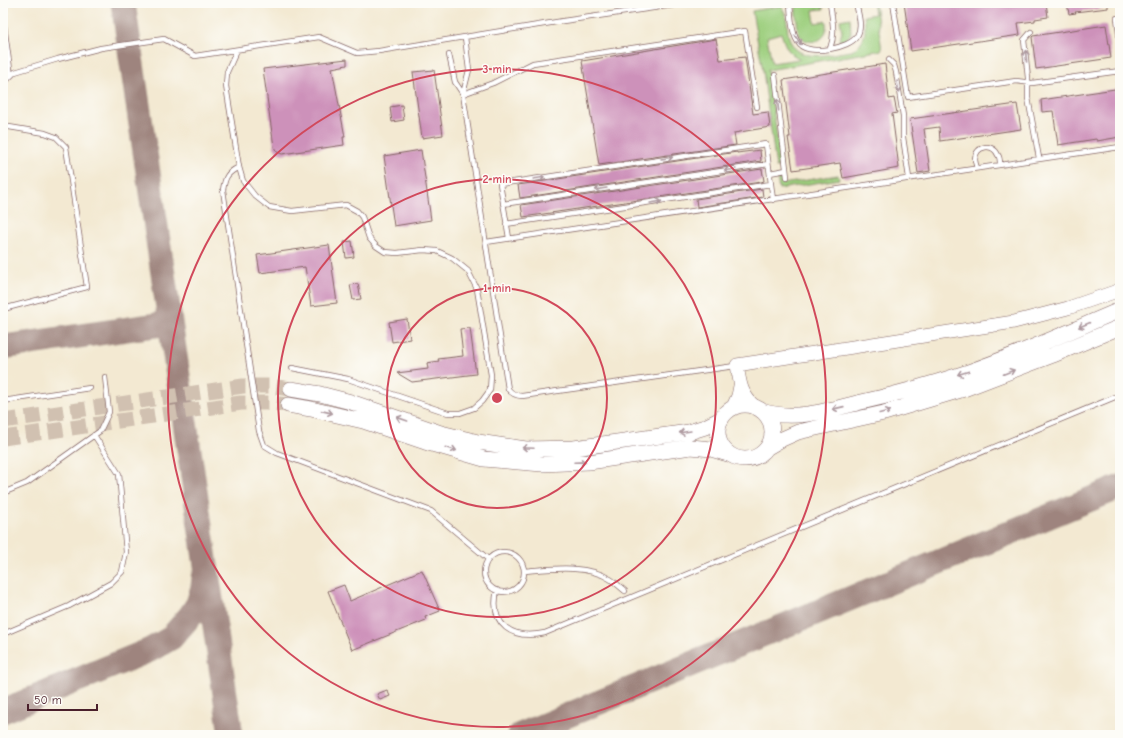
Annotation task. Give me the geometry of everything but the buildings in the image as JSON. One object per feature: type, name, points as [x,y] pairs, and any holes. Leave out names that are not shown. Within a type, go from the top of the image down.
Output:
[{"type":"main road","points":[[291,389],[320,394],[351,402],[441,433],[478,442],[526,449],[574,448],[689,432],[705,427],[739,406],[748,405],[774,415],[795,415],[821,412],[876,399],[968,372],[1120,310]]},
{"type":"main road","points":[[288,405],[363,421],[425,442],[484,458],[542,464],[589,462],[691,447],[711,449],[736,458],[745,459],[754,458],[768,447],[798,432],[884,412],[964,389],[1053,355],[1120,327]]},
{"type":"main road","points":[[759,409],[767,417],[771,424],[771,440],[768,447]]},
{"type":"main road","points":[[726,414],[718,426],[718,434],[719,442],[728,454]]},
{"type":"street","points":[[759,409],[747,399],[740,386],[737,366],[1014,322],[1068,308],[1120,290]]},
{"type":"street","points":[[726,414],[738,396],[740,386]]},
{"type":"lane","points":[[3,84],[15,72],[58,59],[101,48],[164,39],[195,56],[319,37],[357,53],[379,51],[563,21],[688,3]]},
{"type":"lane","points":[[790,3],[795,35],[800,45],[814,51],[846,46],[857,37],[860,27],[856,3]]},
{"type":"lane","points":[[830,3],[834,40],[830,49]]},
{"type":"lane","points":[[893,3],[908,97],[1016,81],[1028,82],[1120,71]]},
{"type":"lane","points":[[3,18],[11,76]]},
{"type":"lane","points":[[1117,18],[1120,42]]},
{"type":"lane","points":[[463,94],[493,83],[533,63],[745,31],[757,107]]},
{"type":"lane","points":[[1031,32],[1024,40],[1028,98],[1039,158]]},
{"type":"lane","points":[[463,94],[470,70],[465,37]]},
{"type":"lane","points":[[237,50],[227,72],[226,86],[239,167],[243,181],[255,196],[269,207],[292,212],[346,205],[357,211],[362,217],[369,238],[376,246],[385,252],[397,253],[423,250],[437,251],[452,258],[468,271],[478,289],[491,375],[490,390],[482,401],[474,408],[460,413],[448,413],[348,379],[292,368]]},
{"type":"lane","points":[[449,55],[455,82],[463,94],[508,389],[511,393],[516,396],[522,396],[737,366]]},
{"type":"lane","points":[[889,60],[894,65],[896,72],[903,116],[903,137],[909,178]]},
{"type":"lane","points":[[775,75],[787,177]]},
{"type":"lane","points":[[3,126],[45,133],[56,137],[66,147],[87,287],[3,310]]},
{"type":"lane","points":[[509,238],[500,184],[766,144],[773,200]]},
{"type":"lane","points":[[976,168],[975,158],[977,152],[982,147],[988,146],[994,149],[999,155],[1000,164]]},
{"type":"lane","points":[[486,242],[1120,147]]},
{"type":"lane","points":[[503,204],[768,164]]},
{"type":"lane","points":[[239,167],[232,171],[225,179],[223,190],[259,432],[264,445],[277,453],[431,510],[488,559]]},
{"type":"lane","points":[[770,173],[786,170]]},
{"type":"lane","points":[[506,224],[771,184]]},
{"type":"lane","points":[[3,493],[27,483],[100,431],[109,412],[105,377]]},
{"type":"lane","points":[[3,401],[90,388]]},
{"type":"lane","points":[[497,590],[495,601],[496,611],[502,624],[511,631],[521,635],[534,636],[545,633],[1120,395]]},
{"type":"lane","points":[[3,634],[69,606],[111,583],[122,572],[126,552],[119,474],[94,435]]},
{"type":"lane","points":[[500,552],[507,552],[519,558],[524,571],[523,577],[516,588],[503,592],[491,587],[485,577],[484,571],[488,559],[500,552]]},
{"type":"lane","points":[[524,571],[559,568],[585,569],[609,578],[624,591]]},
{"type":"green space","points":[[820,3],[824,9],[813,10],[815,23],[826,21],[826,32],[823,37],[820,40],[812,42],[804,40],[799,34],[796,13],[797,5]]},
{"type":"green space","points":[[873,3],[875,3],[882,50],[768,70],[781,166],[776,167],[763,71],[752,11],[781,6],[786,15],[791,43],[797,50],[813,56],[852,51],[860,44],[864,36],[864,16],[875,14]],"holes":[[[781,33],[790,52],[800,59],[772,63],[767,37]]]},
{"type":"green space","points":[[850,18],[851,33],[847,39],[839,42],[842,32],[840,20]]},
{"type":"green space","points":[[838,175],[839,179],[779,189],[777,177],[782,176],[783,184]]},
{"type":"taxiway","points":[[123,3],[231,735]]},
{"type":"taxiway","points":[[3,347],[170,323]]},
{"type":"taxiway","points":[[520,735],[1120,487]]},
{"type":"taxiway","points":[[3,711],[150,650],[171,638],[198,604],[204,577]]},
{"type":"tunnel","points":[[3,421],[243,386],[269,386],[291,389]]},
{"type":"tunnel","points":[[3,438],[241,403],[271,403],[288,405]]}]
